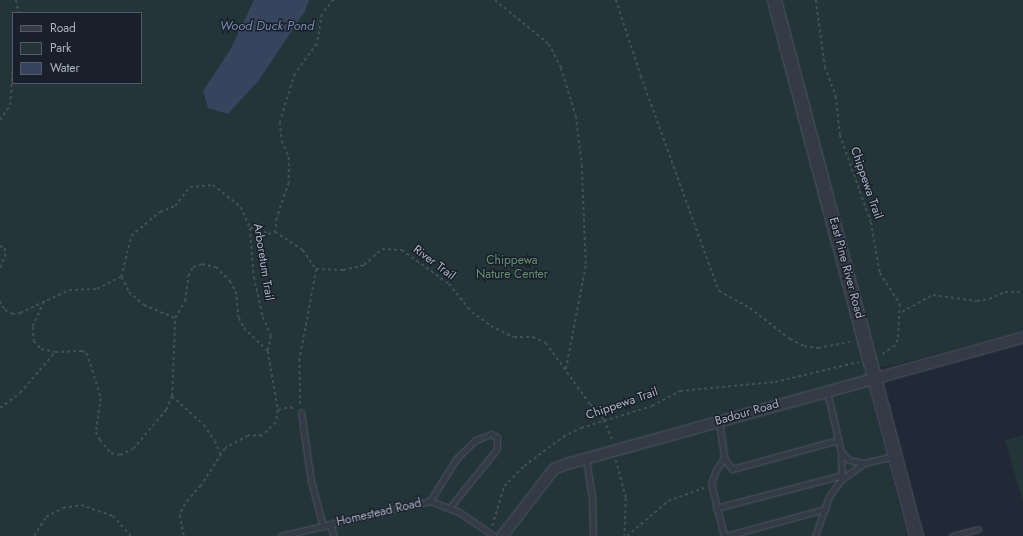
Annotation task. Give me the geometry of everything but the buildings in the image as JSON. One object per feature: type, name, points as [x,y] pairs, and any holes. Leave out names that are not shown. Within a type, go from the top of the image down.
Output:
[{"type":"street","name":"East Pine River Road","points":[[774,0],[865,338],[916,536]]},
{"type":"street","name":"Badour Road","points":[[502,536],[554,469],[719,421],[1023,338]]},
{"type":"lane","points":[[815,536],[829,496],[842,477],[841,452],[827,391]]},
{"type":"lane","points":[[301,412],[312,481],[323,526]]},
{"type":"lane","points":[[719,421],[724,458],[732,469],[838,440]]},
{"type":"lane","points":[[430,501],[456,459],[476,440],[492,434],[497,437],[498,449],[450,507]]},
{"type":"lane","points":[[841,452],[849,460],[864,463]]},
{"type":"lane","points":[[716,508],[842,477],[864,463],[895,456]]},
{"type":"lane","points":[[724,458],[716,470],[712,486],[716,508],[725,536],[824,510]]},
{"type":"lane","points":[[586,459],[592,495],[593,536]]},
{"type":"lane","name":"Homestead Road","points":[[280,536],[430,501],[450,507],[494,536]]},
{"type":"lane","points":[[330,524],[334,536]]},
{"type":"lane","points":[[952,536],[978,529]]},
{"type":"path","points":[[16,0],[19,12]]},
{"type":"path","points":[[275,232],[277,218],[289,182],[289,158],[282,141],[280,122],[295,74],[316,44],[322,14],[334,0]]},
{"type":"path","points":[[495,0],[550,44],[561,68],[577,123],[582,165],[586,266],[566,370]]},
{"type":"path","points":[[616,0],[641,76],[719,291],[750,308],[790,339],[804,346],[818,348],[865,338]]},
{"type":"path","name":"Chippewa Trail","points":[[816,0],[825,67],[836,96],[840,135],[871,222],[880,273],[900,304],[901,312],[898,340],[895,346],[877,357]]},
{"type":"path","points":[[0,120],[10,105],[12,79]]},
{"type":"path","name":"Arboretum Trail","points":[[122,277],[131,236],[160,212],[175,206],[190,187],[213,185],[223,191],[241,207],[250,228],[254,277],[263,317],[270,336],[268,351],[278,410],[276,423],[269,432],[260,436],[252,436],[237,441],[221,455],[201,486],[184,504],[180,515],[184,536]]},
{"type":"path","points":[[250,228],[259,228],[268,234],[275,232],[303,250],[316,269],[299,361],[301,412],[290,407],[278,410]]},
{"type":"path","points":[[0,246],[5,248],[6,254],[0,270]]},
{"type":"path","name":"River Trail","points":[[316,269],[342,270],[364,265],[382,249],[402,250],[449,284],[472,312],[491,326],[514,337],[533,337],[546,343],[604,420],[613,439],[614,451],[626,498],[626,536]]},
{"type":"path","points":[[44,302],[33,327],[34,341],[41,349],[55,352],[77,350],[87,353],[101,398],[96,432],[111,453],[120,455],[133,449],[144,439],[166,410],[172,396],[175,318],[185,301],[188,276],[193,267],[202,264],[216,267],[230,281],[236,291],[239,318],[244,328],[268,351]]},
{"type":"path","points":[[0,301],[5,310],[12,314],[44,302],[69,290],[97,289],[122,277],[130,292],[144,306],[175,318]]},
{"type":"path","points":[[901,312],[933,295],[977,301],[989,299],[1005,292],[1023,292]]},
{"type":"path","points":[[0,408],[20,392],[55,352]]},
{"type":"path","name":"Chippewa Trail","points":[[488,532],[492,527],[501,492],[524,466],[563,437],[604,420],[652,406],[680,391],[767,383],[864,361]]},
{"type":"path","points":[[172,396],[204,425],[216,441],[221,455]]},
{"type":"path","points":[[626,536],[668,501],[712,486]]},
{"type":"path","points":[[34,536],[46,517],[63,508],[81,505],[113,516],[131,536]]},
{"type":"green space","name":"Chippewa Nature Center","points":[[0,0],[1023,0],[1023,331],[894,365],[864,369],[907,536],[0,536]]},
{"type":"green space","points":[[1023,435],[1023,503],[1005,440]]},
{"type":"water","name":"Wood Duck Pond","points":[[254,0],[309,0],[305,11],[259,80],[228,114],[208,108],[203,91],[230,50]]}]
